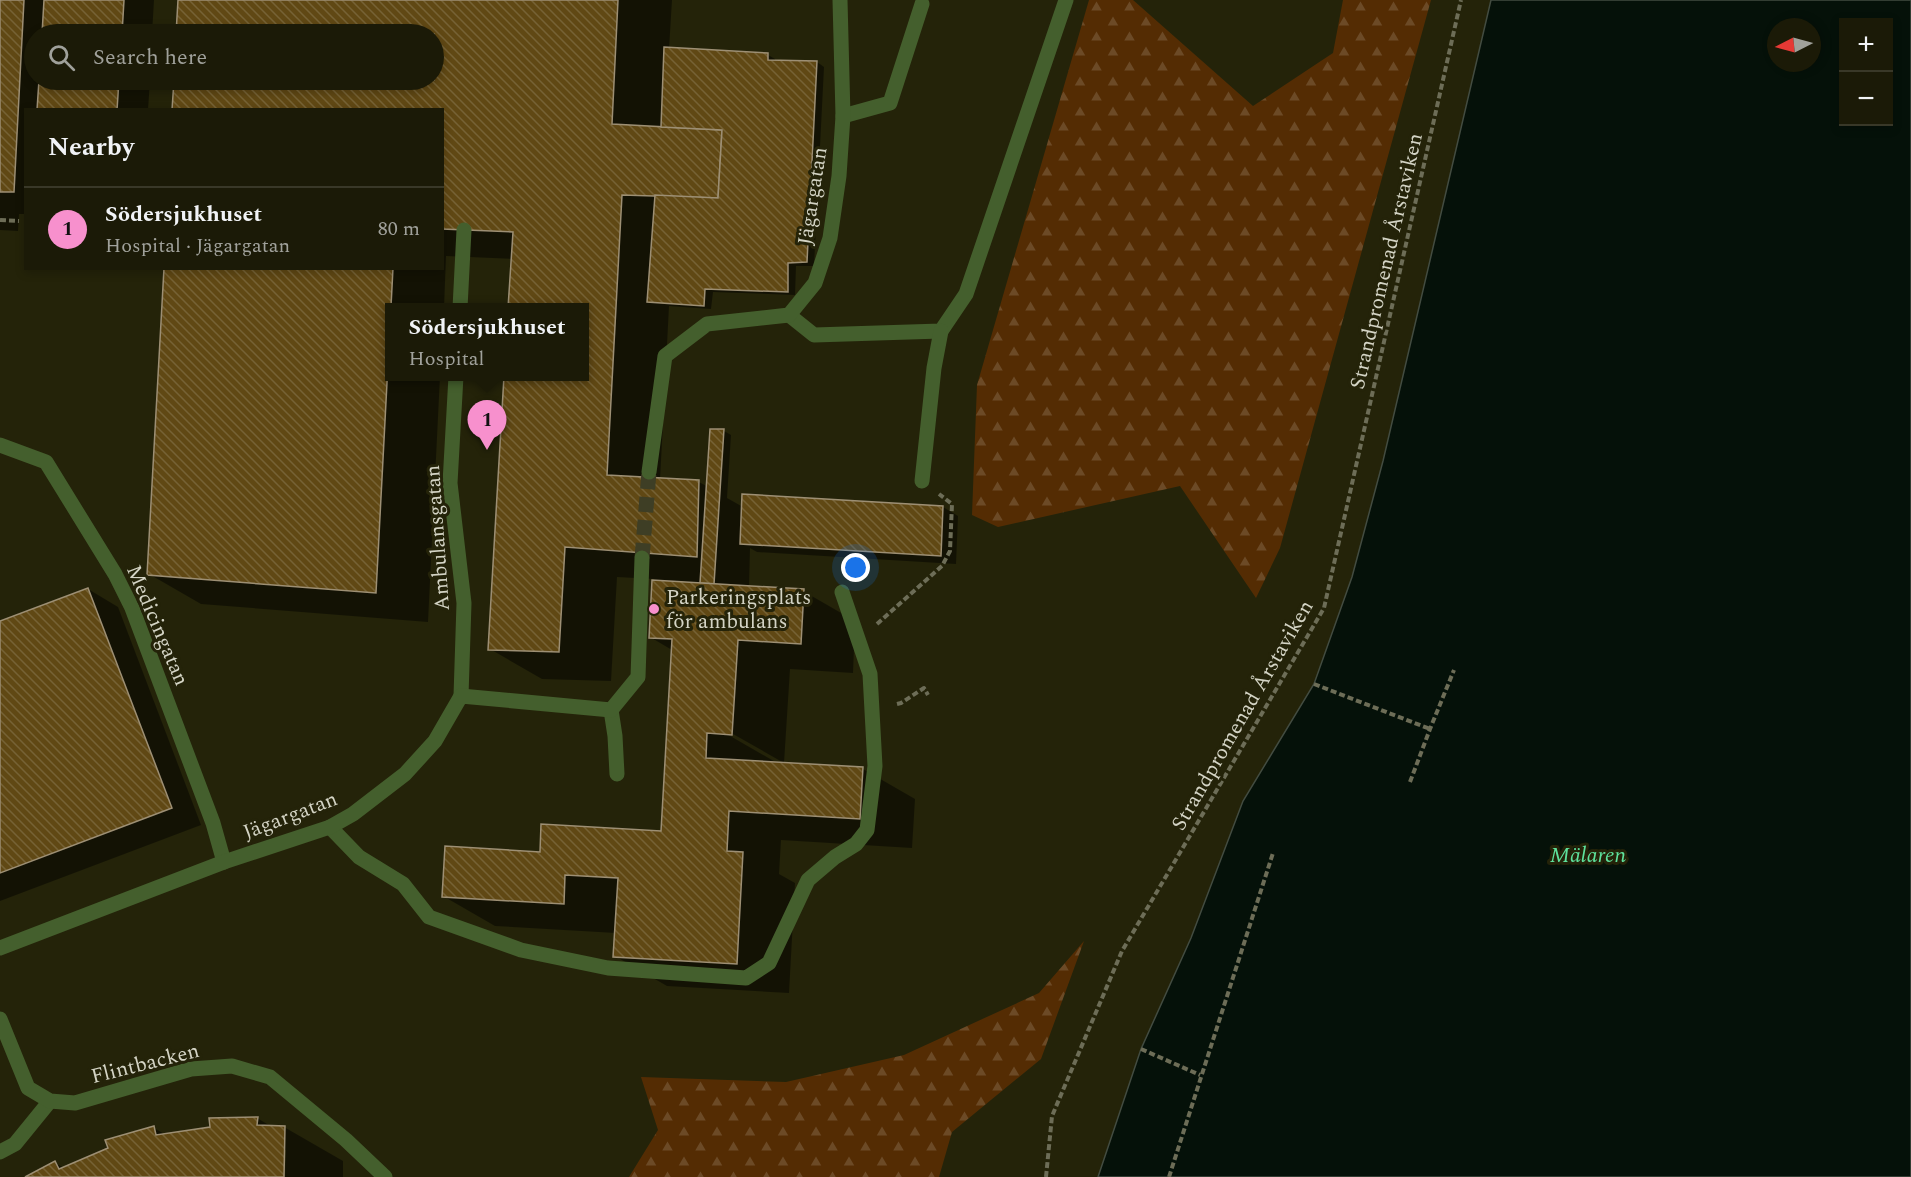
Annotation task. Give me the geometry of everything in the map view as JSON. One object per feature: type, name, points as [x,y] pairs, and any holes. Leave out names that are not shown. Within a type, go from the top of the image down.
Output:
[{"type":"street","name":"Jägargatan","points":[[789,315],[815,283],[830,238],[840,176],[843,116],[840,0]]},
{"type":"street","points":[[922,481],[940,331],[966,294],[1066,0]]},
{"type":"street","points":[[843,116],[890,103],[922,4]]},
{"type":"street","points":[[460,303],[464,230]]},
{"type":"street","points":[[649,472],[665,356],[707,324],[789,315],[814,335],[940,331]]},
{"type":"street","name":"Ambulansgatan","points":[[456,381],[450,483],[464,603],[461,696]]},
{"type":"street","name":"Medicingatan","points":[[0,445],[46,462],[115,574],[132,608],[213,823],[224,862]]},
{"type":"street","points":[[617,774],[611,710],[638,677],[642,558]]},
{"type":"street","points":[[330,827],[359,857],[403,884],[429,917],[521,950],[608,968],[746,978],[769,963],[808,880],[835,857],[856,844],[867,830],[875,766],[870,674],[842,592]]},
{"type":"street","name":"Jägargatan","points":[[0,948],[224,862],[330,827],[353,814],[405,774],[435,741],[461,696]]},
{"type":"street","points":[[461,696],[611,710]]},
{"type":"street","points":[[0,1019],[28,1088],[50,1101],[15,1144],[0,1152]]},
{"type":"street","name":"Flintbacken","points":[[50,1101],[75,1103],[191,1069],[232,1066],[270,1077],[346,1140],[385,1177]]},
{"type":"path","name":"Strandpromenad Årstaviken","points":[[1046,1177],[1052,1116],[1122,951],[1324,608],[1461,0]]},
{"type":"path","points":[[0,220],[19,221]]},
{"type":"path","points":[[858,640],[942,566],[950,552],[952,504],[922,481]]},
{"type":"path","points":[[1410,782],[1454,670]]},
{"type":"path","points":[[1314,684],[1430,729]]},
{"type":"path","points":[[872,707],[901,703],[924,688],[928,695]]},
{"type":"path","points":[[1169,1177],[1273,854]]},
{"type":"path","points":[[1141,1049],[1200,1075]]},
{"type":"green space","points":[[1089,0],[1133,0],[1253,106],[1333,53],[1343,0],[1431,0],[1280,548],[1256,598],[1180,486],[998,527],[972,515],[977,385]]},
{"type":"green space","points":[[1084,941],[1041,1059],[952,1132],[939,1177],[629,1177],[658,1130],[641,1077],[786,1082],[904,1055],[1039,993]]},
{"type":"water","name":"Mälaren","points":[[1491,0],[1911,0],[1911,1177],[1098,1177],[1141,1049],[1191,938],[1243,801],[1314,684],[1352,577],[1383,461]]},
{"type":"building","points":[[0,0],[24,0],[14,192],[0,192]]},
{"type":"building","points":[[44,0],[124,0],[123,24],[43,24]]},
{"type":"building","points":[[178,0],[618,0],[612,124],[722,130],[718,198],[622,195],[607,475],[699,480],[697,557],[565,547],[559,652],[488,650],[504,381],[589,381],[589,303],[508,303],[513,232],[444,229],[444,108],[172,108],[173,90],[444,90],[444,24],[177,24]]},
{"type":"building","points":[[664,47],[768,53],[768,60],[817,61],[807,262],[788,263],[788,292],[705,289],[704,306],[647,302],[655,195],[718,198],[722,130],[661,127]]},
{"type":"building","points":[[38,90],[118,90],[117,108],[37,108]]},
{"type":"building","points":[[164,270],[393,270],[391,303],[385,303],[385,381],[387,381],[376,593],[147,575]]},
{"type":"building","points":[[710,429],[724,429],[714,584],[700,583]]},
{"type":"building","points":[[742,494],[943,506],[941,556],[740,544]]},
{"type":"building","points":[[652,580],[804,589],[801,644],[738,640],[732,735],[707,733],[706,758],[863,767],[860,819],[729,811],[727,851],[743,852],[737,964],[613,957],[618,878],[565,875],[564,904],[442,897],[445,846],[540,852],[541,824],[661,831],[672,639],[649,638]]},
{"type":"building","points":[[88,588],[172,808],[0,873],[0,621]]},
{"type":"building","points":[[258,1117],[257,1125],[285,1126],[284,1177],[25,1177],[55,1161],[59,1169],[108,1148],[105,1140],[154,1126],[156,1135],[210,1127],[209,1118]]},
{"type":"tunnel","points":[[642,558],[649,472]]},
{"type":"place","name":"Södersjukhuset","points":[[487,450]]},
{"type":"place","name":"Parkeringsplats för ambulans","points":[[654,609]]}]
